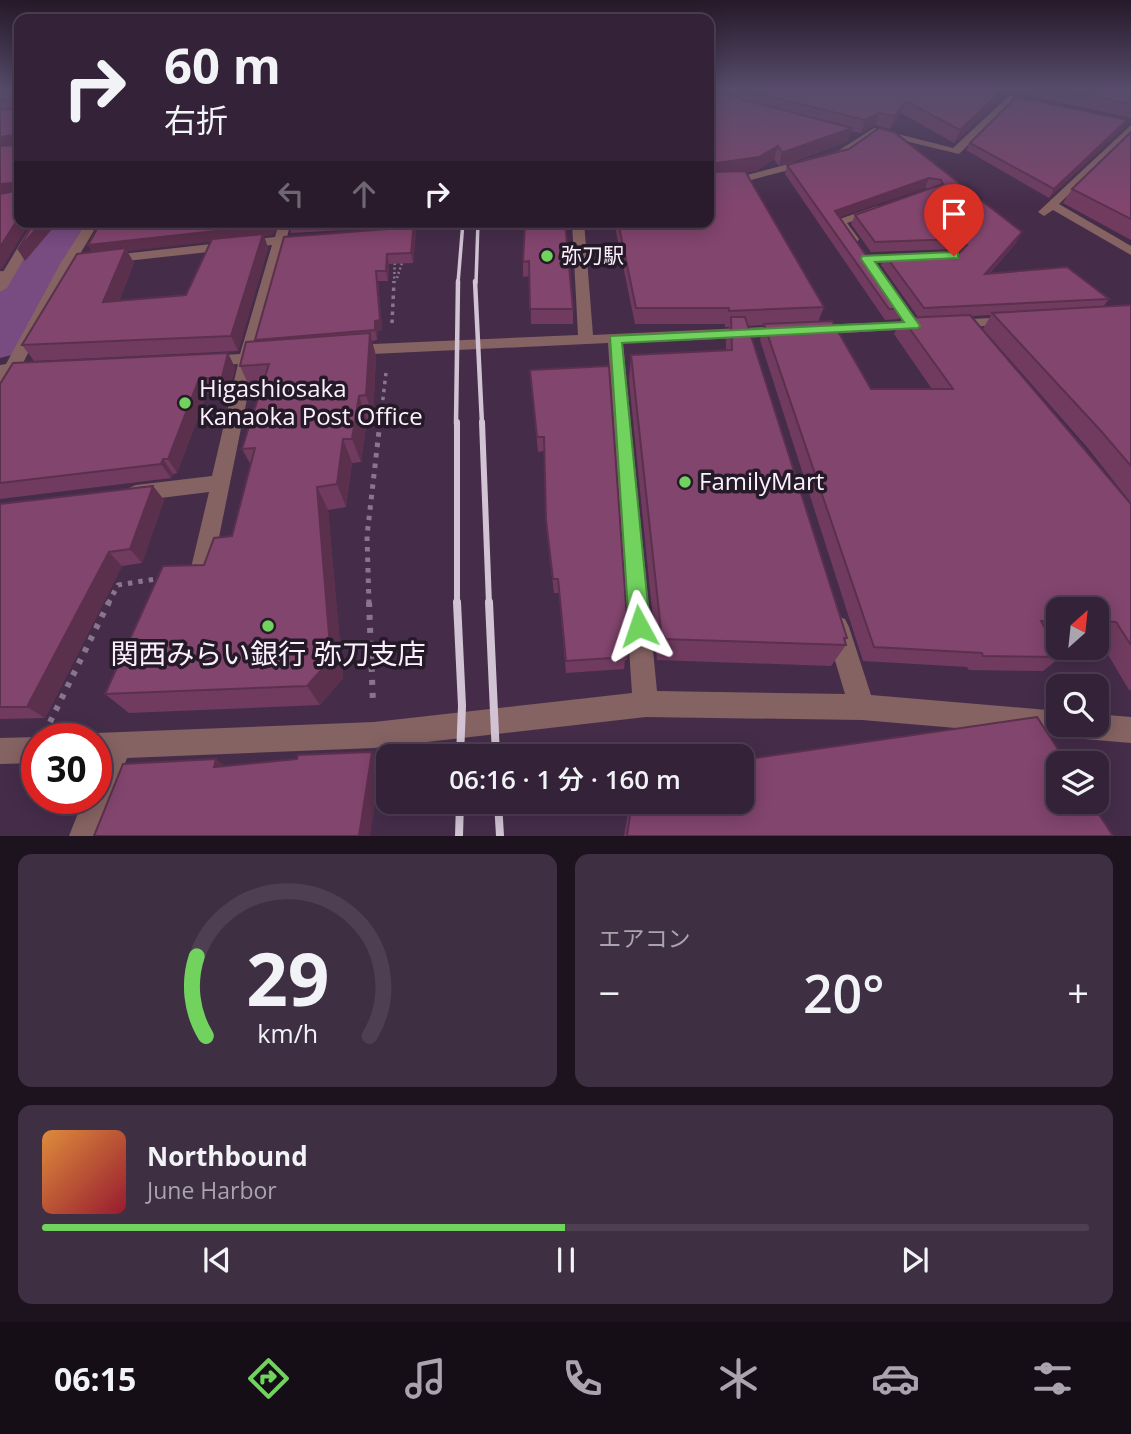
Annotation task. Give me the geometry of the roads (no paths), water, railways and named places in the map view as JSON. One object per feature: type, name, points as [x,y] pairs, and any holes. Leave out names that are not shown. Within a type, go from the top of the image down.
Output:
[{"type":"street","points":[[714,181],[732,182],[765,175],[842,153],[874,131],[955,152],[977,127]]},
{"type":"street","points":[[1130,127],[1048,209],[1131,251]]},
{"type":"street","points":[[850,135],[863,139]]},
{"type":"street","points":[[892,205],[840,222],[871,265],[916,257]]},
{"type":"street","points":[[0,288],[4,275],[34,228]]},
{"type":"street","points":[[0,391],[6,370],[89,228]]},
{"type":"street","points":[[201,572],[247,359],[288,240],[286,228]]},
{"type":"street","points":[[579,228],[586,341]]},
{"type":"street","points":[[68,264],[288,240]]},
{"type":"street","points":[[337,352],[389,347],[615,340],[749,340],[910,320],[966,323],[1031,320]]},
{"type":"street","points":[[966,323],[983,344]]},
{"type":"street","points":[[615,340],[646,704]]},
{"type":"street","points":[[192,362],[285,356]]},
{"type":"street","points":[[6,370],[54,368]]},
{"type":"street","points":[[110,496],[220,484]]},
{"type":"street","points":[[833,614],[862,707]]},
{"type":"street","points":[[112,746],[373,735],[646,704],[862,707],[1046,723]]},
{"type":"street","points":[[1109,730],[1129,733]]},
{"type":"street","points":[[0,751],[21,744]]},
{"type":"street","points":[[83,835],[89,814]]},
{"type":"waterway","points":[[0,338],[8,318],[62,228]]},
{"type":"railway","points":[[458,283],[463,228]]},
{"type":"railway","points":[[476,283],[478,228]]},
{"type":"railway","points":[[456,424],[458,281]]},
{"type":"railway","points":[[475,281],[482,424]]},
{"type":"railway","points":[[457,422],[457,602]]},
{"type":"railway","points":[[482,422],[489,604]]},
{"type":"railway","points":[[457,602],[462,706],[460,744]]},
{"type":"railway","points":[[489,602],[495,744]]},
{"type":"railway","points":[[459,836],[460,814]]},
{"type":"railway","points":[[499,814],[500,836]]},
{"type":"place","name":"弥刀駅","points":[[547,256]]},
{"type":"place","name":"Higashiosaka Kanaoka Post Office","points":[[185,403]]},
{"type":"place","name":"FamilyMart","points":[[685,482]]},
{"type":"place","name":"関西みらい銀行 弥刀支店","points":[[268,626]]}]
